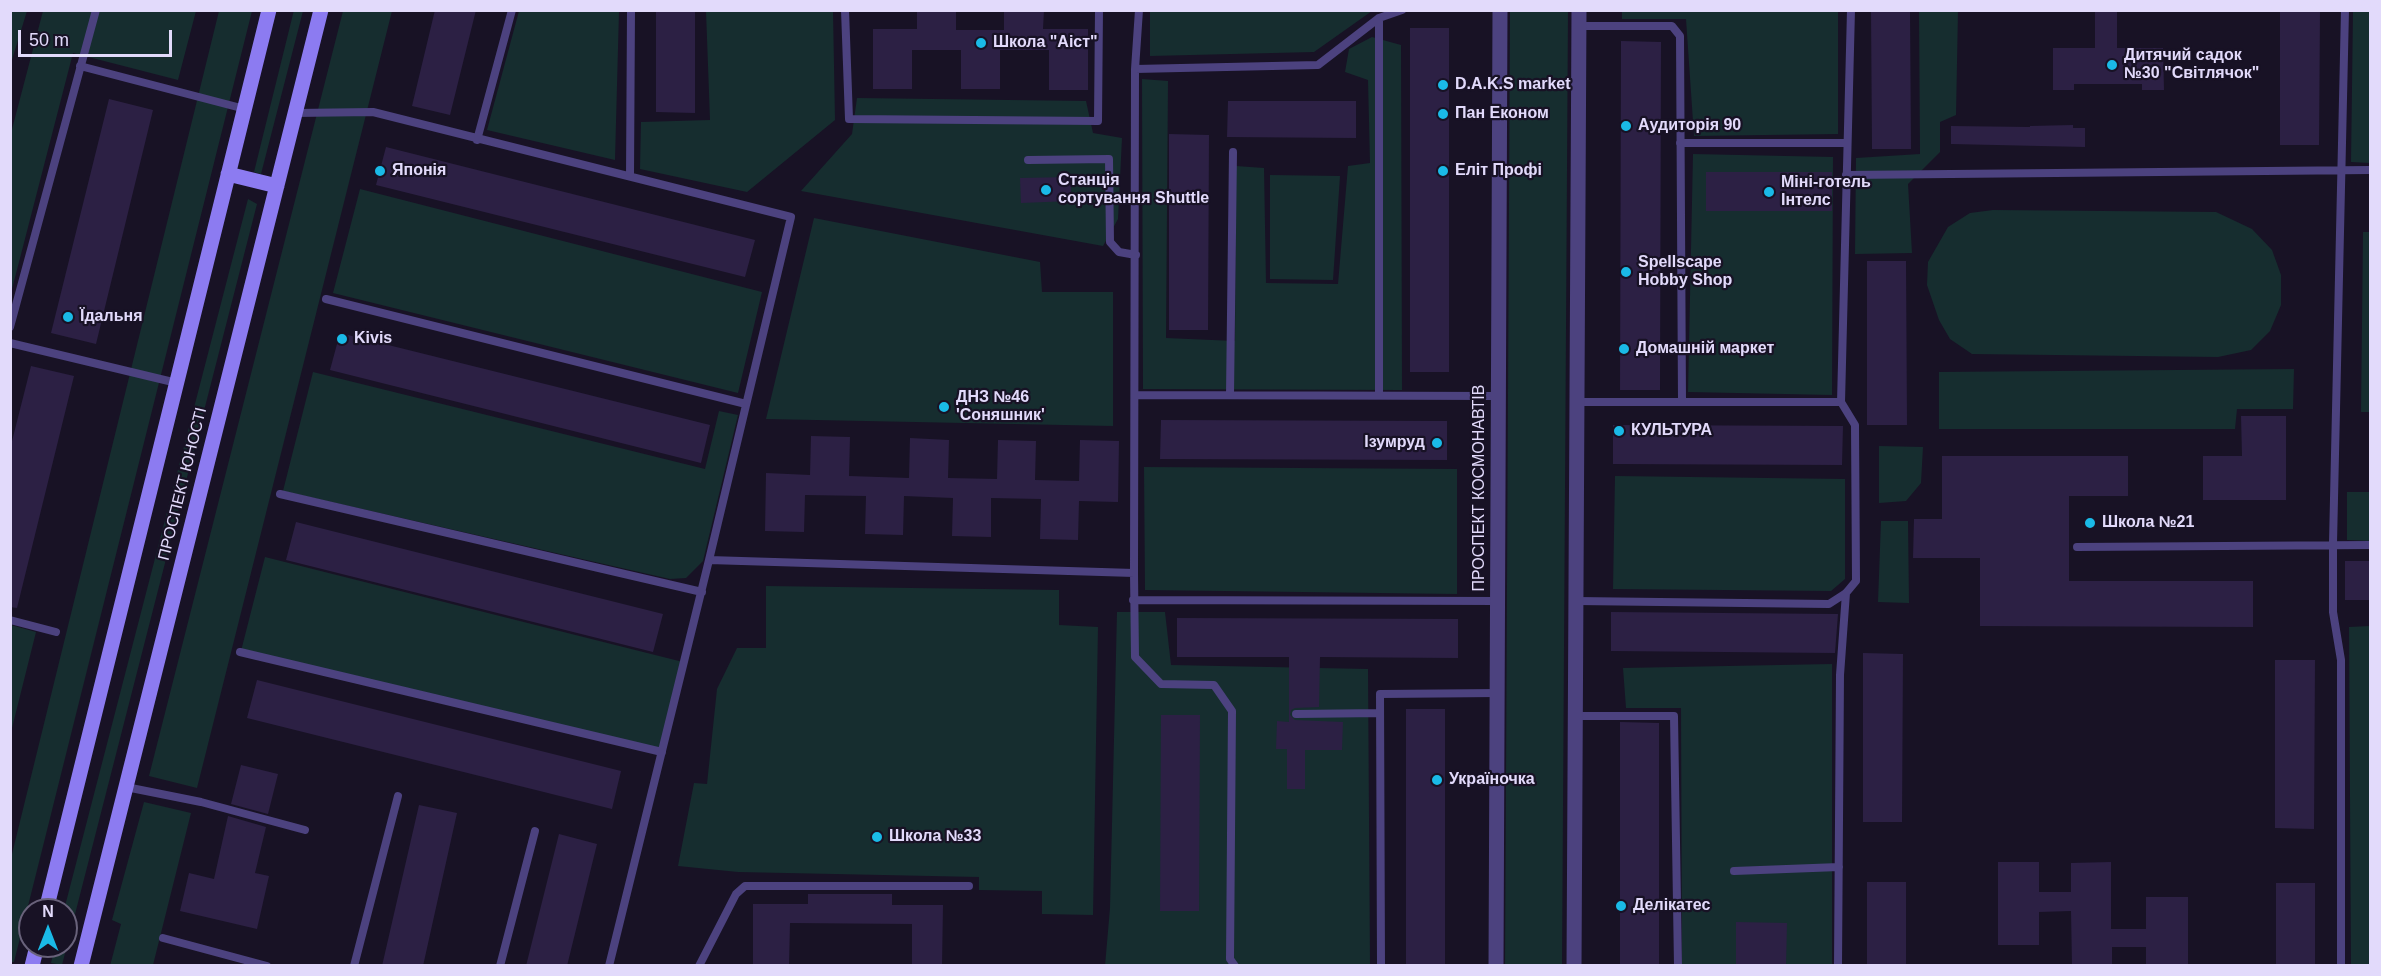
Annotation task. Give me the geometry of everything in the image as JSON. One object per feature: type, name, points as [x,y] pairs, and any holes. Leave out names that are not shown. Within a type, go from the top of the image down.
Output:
[{"type":"main road","name":"ПРОСПЕКТ ЮНОСТІ","points":[[49,898],[269,10]]},
{"type":"main road","name":"ПРОСПЕКТ ЮНОСТІ","points":[[81,966],[321,10]]},
{"type":"main road","points":[[228,174],[277,186]]},
{"type":"street","name":"ПРОСПЕКТ КОСМОНАВТІВ","points":[[1496,966],[1500,10]]},
{"type":"street","points":[[1574,966],[1579,18]]},
{"type":"lane","points":[[10,327],[96,10]]},
{"type":"lane","points":[[477,140],[512,10]]},
{"type":"lane","points":[[630,176],[631,10]]},
{"type":"lane","points":[[845,10],[849,119],[1098,121],[1100,10]]},
{"type":"lane","points":[[1139,10],[1135,69],[1136,395],[1133,600],[1135,657],[1161,684],[1214,685],[1232,711],[1230,959],[1235,966]]},
{"type":"lane","points":[[1135,69],[1318,65],[1379,18],[1402,10]]},
{"type":"lane","points":[[1576,601],[1829,604],[1846,593],[1856,581],[1855,425],[1841,402],[1851,10]]},
{"type":"lane","points":[[2341,966],[2341,660],[2333,612],[2333,545],[2345,10]]},
{"type":"lane","points":[[1379,18],[1379,395]]},
{"type":"lane","points":[[1579,18],[1672,26],[1680,36],[1682,402]]},
{"type":"lane","points":[[80,66],[244,109]]},
{"type":"lane","points":[[295,113],[373,112],[477,140],[791,217],[710,560],[609,966]]},
{"type":"lane","points":[[1680,142],[1846,143]]},
{"type":"lane","points":[[1230,395],[1233,152]]},
{"type":"lane","points":[[1028,160],[1109,159],[1110,242],[1119,252],[1136,255]]},
{"type":"lane","points":[[1846,175],[2370,170]]},
{"type":"lane","points":[[326,299],[746,404]]},
{"type":"lane","points":[[10,343],[177,383]]},
{"type":"lane","points":[[1136,395],[1498,396]]},
{"type":"lane","points":[[1577,402],[1841,402]]},
{"type":"lane","points":[[280,494],[702,592]]},
{"type":"lane","points":[[2078,547],[2370,545]]},
{"type":"lane","points":[[710,560],[1134,573]]},
{"type":"lane","points":[[1838,966],[1840,675],[1846,593]]},
{"type":"lane","points":[[1133,600],[1498,601]]},
{"type":"lane","points":[[10,621],[56,632]]},
{"type":"lane","points":[[240,652],[662,752]]},
{"type":"lane","points":[[1381,966],[1380,694],[1498,693]]},
{"type":"lane","points":[[1296,714],[1380,713]]},
{"type":"lane","points":[[1575,716],[1674,716],[1678,966]]},
{"type":"lane","points":[[126,787],[201,802],[304,830]]},
{"type":"lane","points":[[354,966],[398,796]]},
{"type":"lane","points":[[500,966],[535,831]]},
{"type":"lane","points":[[1734,872],[1839,867]]},
{"type":"lane","points":[[699,966],[736,894],[745,885],[969,885]]},
{"type":"lane","points":[[163,938],[267,966]]},
{"type":"green space","points":[[294,10],[303,11],[261,174],[254,172]]},
{"type":"green space","points":[[1150,10],[1372,11],[1314,52],[1150,56]]},
{"type":"green space","points":[[1622,10],[1838,11],[1838,134],[1694,136],[1686,19],[1622,19]]},
{"type":"green space","points":[[10,11],[27,11],[11,63]]},
{"type":"green space","points":[[43,11],[196,11],[178,80],[73,53],[11,293],[11,133]]},
{"type":"green space","points":[[219,11],[252,11],[30,898],[18,898],[18,946],[14,962],[11,962],[11,858]]},
{"type":"green space","points":[[343,11],[392,11],[197,788],[149,776]]},
{"type":"green space","points":[[519,11],[619,11],[615,160],[487,130]]},
{"type":"green space","points":[[706,11],[833,11],[835,120],[747,192],[640,169],[641,122],[710,120]]},
{"type":"green space","points":[[1510,11],[1568,11],[1562,965],[1505,965]]},
{"type":"green space","points":[[1919,11],[1958,11],[1956,115],[1940,122],[1940,152],[1908,184],[1912,253],[1855,254],[1856,158],[1920,154]]},
{"type":"green space","points":[[2353,11],[2370,11],[2370,163],[2351,162]]},
{"type":"green space","points":[[1372,37],[1401,45],[1402,390],[1143,389],[1142,79],[1168,81],[1166,338],[1235,341],[1236,166],[1264,168],[1266,283],[1338,284],[1348,166],[1370,163],[1368,80],[1345,72],[1349,49]]},
{"type":"green space","points":[[857,98],[1086,101],[1093,133],[1122,138],[1118,219],[1103,246],[801,191],[852,134]]},
{"type":"green space","points":[[1693,154],[1833,157],[1832,395],[1688,392]]},
{"type":"green space","points":[[1270,175],[1340,176],[1333,280],[1270,279]]},
{"type":"green space","points":[[360,189],[762,292],[738,393],[333,293]]},
{"type":"green space","points":[[248,199],[257,204],[78,903],[78,898],[67,898]]},
{"type":"green space","points":[[1993,210],[2216,212],[2252,229],[2272,250],[2281,275],[2281,305],[2270,331],[2251,350],[2218,357],[1972,354],[1950,339],[1939,320],[1927,285],[1928,262],[1948,227],[1970,213]]},
{"type":"green space","points":[[814,218],[1040,262],[1042,292],[1113,292],[1113,426],[766,419]]},
{"type":"green space","points":[[2363,232],[2370,232],[2370,412],[2361,412]]},
{"type":"green space","points":[[2294,369],[2293,409],[2237,409],[2235,429],[1939,429],[1939,372]]},
{"type":"green space","points":[[313,372],[705,469],[719,411],[738,415],[703,561],[686,578],[670,579],[283,491]]},
{"type":"green space","points":[[1879,446],[1923,447],[1921,483],[1906,501],[1879,503]]},
{"type":"green space","points":[[1144,467],[1457,469],[1457,594],[1145,590]]},
{"type":"green space","points":[[1615,476],[1845,479],[1845,579],[1831,591],[1613,589]]},
{"type":"green space","points":[[2347,492],[2370,492],[2370,541],[2347,540]]},
{"type":"green space","points":[[1881,521],[1908,521],[1909,603],[1878,602]]},
{"type":"green space","points":[[265,557],[683,662],[661,750],[241,651]]},
{"type":"green space","name":"Школа №33","points":[[766,586],[1059,590],[1059,625],[1098,627],[1093,915],[1042,914],[1042,891],[979,890],[979,877],[738,872],[678,866],[694,783],[707,784],[717,689],[737,648],[766,648]]},
{"type":"green space","points":[[1117,612],[1165,612],[1171,665],[1368,669],[1370,965],[1105,966],[1110,908]]},
{"type":"green space","points":[[10,625],[36,632],[11,732]]},
{"type":"green space","points":[[2370,626],[2370,965],[2351,965],[2349,627]]},
{"type":"green space","points":[[1832,664],[1832,965],[1682,965],[1681,708],[1626,708],[1623,668]]},
{"type":"green space","points":[[144,802],[191,813],[153,965],[110,966],[121,924],[112,920]]},
{"type":"green space","points":[[52,958],[64,958],[62,965],[51,963]]},
{"type":"building","points":[[435,10],[476,10],[450,115],[412,106]]},
{"type":"building","points":[[656,10],[695,10],[695,113],[656,112]]},
{"type":"building","points":[[917,10],[956,10],[956,30],[1004,30],[1004,10],[1044,10],[1043,29],[1088,29],[1088,90],[1049,90],[1049,50],[1000,50],[1000,89],[961,89],[961,50],[912,50],[912,89],[873,89],[873,29],[917,29]]},
{"type":"building","points":[[1871,10],[1910,10],[1911,149],[1872,149]]},
{"type":"building","points":[[2095,10],[2117,10],[2117,48],[2163,48],[2164,90],[2142,90],[2142,84],[2074,84],[2074,90],[2053,90],[2053,48],[2095,48]]},
{"type":"building","points":[[2280,10],[2320,10],[2319,145],[2280,145]]},
{"type":"building","points":[[1410,28],[1449,28],[1449,372],[1410,372]]},
{"type":"building","points":[[1621,41],[1661,42],[1660,390],[1620,390]]},
{"type":"building","points":[[109,99],[153,110],[96,344],[51,333]]},
{"type":"building","points":[[1228,101],[1356,101],[1356,138],[1227,137]]},
{"type":"building","points":[[2073,125],[2073,128],[2085,128],[2085,147],[1951,144],[1951,126]]},
{"type":"building","points":[[1169,134],[1209,135],[1208,330],[1169,330]]},
{"type":"building","points":[[386,147],[755,240],[745,277],[376,185]]},
{"type":"building","points":[[1706,172],[1832,172],[1832,211],[1706,211]]},
{"type":"building","name":"Станція сортування Shuttle","points":[[1071,177],[1071,201],[1021,203],[1020,178]]},
{"type":"building","points":[[1867,261],[1906,261],[1907,425],[1867,425]]},
{"type":"building","points":[[340,333],[710,425],[701,463],[330,370]]},
{"type":"building","points":[[31,366],[74,376],[17,608],[10,607],[10,449]]},
{"type":"building","points":[[2241,416],[2286,416],[2286,500],[2203,500],[2203,456],[2242,456]]},
{"type":"building","points":[[1161,420],[1447,421],[1447,460],[1160,459]]},
{"type":"building","points":[[1613,425],[1843,426],[1842,465],[1613,464]]},
{"type":"building","points":[[811,436],[850,437],[849,476],[909,478],[910,438],[949,440],[948,478],[997,479],[998,440],[1036,441],[1035,480],[1079,481],[1080,440],[1119,441],[1118,502],[1079,501],[1078,540],[1040,539],[1041,499],[991,498],[991,537],[952,536],[953,498],[904,496],[903,535],[865,534],[866,496],[805,495],[804,532],[765,531],[766,473],[810,475]]},
{"type":"building","points":[[1942,456],[2128,456],[2128,496],[2069,496],[2069,581],[2253,581],[2253,627],[1980,626],[1980,558],[1913,558],[1914,519],[1942,519]]},
{"type":"building","points":[[296,522],[663,614],[653,652],[286,560]]},
{"type":"building","points":[[2345,561],[2370,561],[2370,600],[2345,600]]},
{"type":"building","points":[[1611,612],[1838,614],[1835,653],[1611,651]]},
{"type":"building","points":[[1177,618],[1458,619],[1458,658],[1320,657],[1319,707],[1295,708],[1291,710],[1290,715],[1295,720],[1343,722],[1342,750],[1305,750],[1305,789],[1287,789],[1287,749],[1276,749],[1277,721],[1289,722],[1289,657],[1177,657]]},
{"type":"building","points":[[1863,653],[1903,654],[1902,822],[1863,822]]},
{"type":"building","points":[[2275,660],[2315,660],[2314,829],[2275,828]]},
{"type":"building","points":[[257,680],[621,771],[612,809],[247,718]]},
{"type":"building","points":[[1406,709],[1445,709],[1445,966],[1406,966]]},
{"type":"building","points":[[1161,715],[1200,715],[1199,911],[1160,911]]},
{"type":"building","points":[[1620,722],[1659,723],[1659,966],[1620,966]]},
{"type":"building","points":[[241,765],[278,774],[268,814],[231,804]]},
{"type":"building","points":[[419,805],[457,813],[423,966],[382,966]]},
{"type":"building","points":[[228,816],[266,827],[255,873],[269,876],[257,929],[180,911],[189,873],[214,879]]},
{"type":"building","points":[[559,834],[597,844],[567,966],[526,966]]},
{"type":"building","points":[[1998,862],[2039,862],[2039,892],[2071,892],[2071,863],[2111,862],[2111,929],[2146,929],[2146,897],[2188,897],[2188,966],[2146,966],[2146,947],[2112,947],[2112,966],[2072,966],[2071,911],[2039,912],[2039,945],[1998,945]]},
{"type":"building","points":[[1867,882],[1906,882],[1906,966],[1867,966]]},
{"type":"building","points":[[2276,883],[2315,883],[2315,966],[2276,966]]},
{"type":"building","points":[[808,894],[892,894],[892,905],[943,905],[942,966],[912,966],[912,924],[790,923],[789,966],[753,966],[753,904],[808,904]]},
{"type":"building","points":[[1736,922],[1787,923],[1786,966],[1736,966]]},
{"type":"place","name":"Школа \"Аіст\"","points":[[981,43]]},
{"type":"place","name":"Дитячий садок №30 \"Світлячок\"","points":[[2112,65]]},
{"type":"place","name":"D.A.K.S market","points":[[1443,85]]},
{"type":"place","name":"Пан Економ","points":[[1443,114]]},
{"type":"place","name":"Аудиторія 90","points":[[1626,126]]},
{"type":"place","name":"Японія","points":[[380,171]]},
{"type":"place","name":"Еліт Профі","points":[[1443,171]]},
{"type":"place","name":"Станція сортування Shuttle","points":[[1046,190]]},
{"type":"place","name":"Міні-готель Інтелс","points":[[1769,192]]},
{"type":"place","name":"Spellscape Hobby Shop","points":[[1626,272]]},
{"type":"place","name":"Їдальня","points":[[68,317]]},
{"type":"place","name":"Kivis","points":[[342,339]]},
{"type":"place","name":"Домашній маркет","points":[[1624,349]]},
{"type":"place","name":"ДНЗ №46 'Соняшник'","points":[[944,407]]},
{"type":"place","name":"КУЛЬТУРА","points":[[1619,431]]},
{"type":"place","name":"Ізумруд","points":[[1437,443]]},
{"type":"place","name":"Школа №21","points":[[2090,523]]},
{"type":"place","name":"Україночка","points":[[1437,780]]},
{"type":"place","name":"Школа №33","points":[[877,837]]},
{"type":"place","name":"Делікатес","points":[[1621,906]]}]
